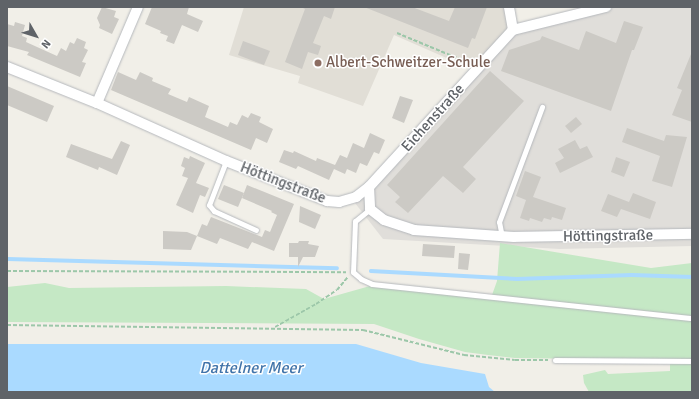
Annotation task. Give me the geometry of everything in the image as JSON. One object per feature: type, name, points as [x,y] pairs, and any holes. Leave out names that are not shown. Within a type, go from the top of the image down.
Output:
[{"type":"street","points":[[97,103],[138,7]]},
{"type":"street","points":[[509,7],[512,30],[606,7]]},
{"type":"street","name":"Eichenstraße","points":[[369,187],[512,30]]},
{"type":"street","name":"Höttingstraße","points":[[7,67],[97,103],[226,161],[327,201],[339,202],[356,197],[369,187]]},
{"type":"street","points":[[369,187],[370,209]]},
{"type":"street","name":"Höttingstraße","points":[[370,209],[384,220],[414,230],[502,237],[692,234]]},
{"type":"lane","points":[[502,237],[499,222],[542,107]]},
{"type":"lane","points":[[226,161],[209,205],[214,211],[256,230]]},
{"type":"lane","points":[[370,209],[355,221],[353,272],[361,279],[372,284],[692,318]]},
{"type":"lane","points":[[555,360],[692,361]]},
{"type":"path","points":[[397,33],[479,67]]},
{"type":"path","points":[[7,272],[353,272]]},
{"type":"path","points":[[275,328],[337,290],[353,272]]},
{"type":"path","points":[[7,325],[363,330],[471,356],[515,360],[555,360]]},
{"type":"shaded area","name":"Albert-Schweitzer-Schule","points":[[244,7],[508,7],[512,30],[474,70],[394,35],[363,106],[298,83],[300,76],[229,55]]},
{"type":"shaded area","points":[[582,7],[692,7],[692,246],[560,249],[383,239],[355,203],[514,31]]},
{"type":"green space","points":[[500,243],[651,268],[692,263],[692,316],[492,295],[497,281]]},
{"type":"green space","points":[[45,283],[69,288],[226,286],[306,289],[324,299],[370,286],[692,319],[692,392],[589,392],[584,383],[583,375],[605,370],[608,374],[670,371],[670,360],[515,358],[488,355],[465,352],[374,324],[8,322],[7,287]]},
{"type":"water","name":"Dattelner Meer","points":[[7,344],[356,344],[421,363],[485,374],[489,387],[495,392],[7,392]]},
{"type":"building","points":[[102,7],[116,11],[114,17],[119,19],[112,34],[99,28],[100,25],[97,18]]},
{"type":"building","points":[[152,7],[189,7],[187,14],[203,21],[198,32],[182,25],[174,44],[166,41],[168,36],[160,33],[161,31],[145,24]]},
{"type":"building","points":[[301,7],[335,7],[331,19],[324,16],[313,43],[321,46],[318,55],[308,52],[302,69],[285,62],[305,9]]},
{"type":"building","points":[[364,7],[412,7],[449,21],[455,7],[487,7],[475,39],[472,38],[468,48]]},
{"type":"building","points":[[624,21],[643,27],[634,50],[632,50],[611,111],[501,71],[509,50],[540,40],[542,36],[579,50],[586,31],[616,43]]},
{"type":"building","points":[[15,22],[25,25],[22,36],[27,38],[26,42],[57,56],[61,48],[66,51],[70,42],[74,44],[77,38],[86,42],[84,48],[88,50],[82,62],[86,63],[80,77],[27,55],[29,52],[7,46],[7,24],[14,26]]},
{"type":"building","points":[[243,41],[270,51],[264,65],[238,55]]},
{"type":"building","points":[[691,54],[692,122],[672,115],[682,90],[677,88]]},
{"type":"building","points":[[490,71],[524,101],[463,167],[476,179],[463,193],[443,176],[408,213],[395,202],[400,197],[387,185]]},
{"type":"building","points":[[118,72],[136,80],[140,72],[153,78],[152,81],[171,89],[168,94],[187,102],[189,97],[209,106],[205,117],[228,127],[230,122],[237,125],[242,115],[248,118],[251,113],[261,117],[259,122],[273,129],[267,143],[256,138],[251,150],[111,90]]},
{"type":"building","points":[[7,86],[54,106],[47,122],[7,105]]},
{"type":"building","points":[[400,96],[413,100],[404,123],[392,118]]},
{"type":"building","points":[[576,117],[582,124],[571,133],[565,126]]},
{"type":"building","points":[[627,128],[664,141],[666,135],[687,137],[672,187],[652,181],[660,156],[622,142]]},
{"type":"building","points":[[370,133],[385,140],[379,154],[374,152],[367,166],[360,163],[356,173],[347,169],[345,174],[334,169],[329,180],[298,166],[296,169],[279,162],[284,150],[293,153],[294,151],[316,161],[317,158],[335,165],[340,155],[347,158],[353,143],[364,148]]},
{"type":"building","points":[[575,140],[580,149],[587,146],[593,157],[560,173],[555,163],[564,158],[558,149]]},
{"type":"building","points":[[121,141],[130,145],[117,175],[99,167],[98,170],[66,157],[71,144],[112,159]]},
{"type":"building","points":[[190,156],[205,163],[196,183],[209,188],[205,197],[200,195],[193,213],[176,205],[188,178],[182,176],[185,168],[181,166],[184,157],[189,159]]},
{"type":"building","points":[[616,157],[630,162],[624,177],[611,172]]},
{"type":"building","points":[[525,171],[541,177],[533,197],[566,208],[562,220],[552,217],[551,220],[544,218],[542,222],[530,218],[529,221],[520,218],[526,200],[516,196]]},
{"type":"building","points":[[224,185],[244,193],[238,207],[218,199]]},
{"type":"building","points":[[247,185],[294,204],[274,251],[252,242],[248,249],[220,238],[217,244],[197,236],[202,224],[207,226],[211,217],[262,237],[265,230],[270,232],[277,215],[271,212],[272,211],[242,198]]},
{"type":"building","points":[[633,193],[656,202],[650,219],[621,209],[617,217],[601,211],[608,194],[629,202]]},
{"type":"building","points":[[300,206],[321,215],[315,229],[299,222]]},
{"type":"building","points":[[163,231],[187,232],[197,236],[191,250],[163,249]]},
{"type":"building","points":[[299,241],[309,241],[308,244],[319,246],[315,257],[303,257],[298,267],[298,257],[289,257],[289,243],[298,243]]},
{"type":"building","points":[[423,244],[455,246],[454,258],[422,256]]},
{"type":"building","points":[[459,253],[470,254],[468,270],[458,269]]},
{"type":"waterway","points":[[8,259],[337,268]]},
{"type":"waterway","points":[[371,271],[517,279],[632,275],[692,277]]},
{"type":"place","name":"Albert-Schweitzer-Schule","points":[[318,63]]}]
